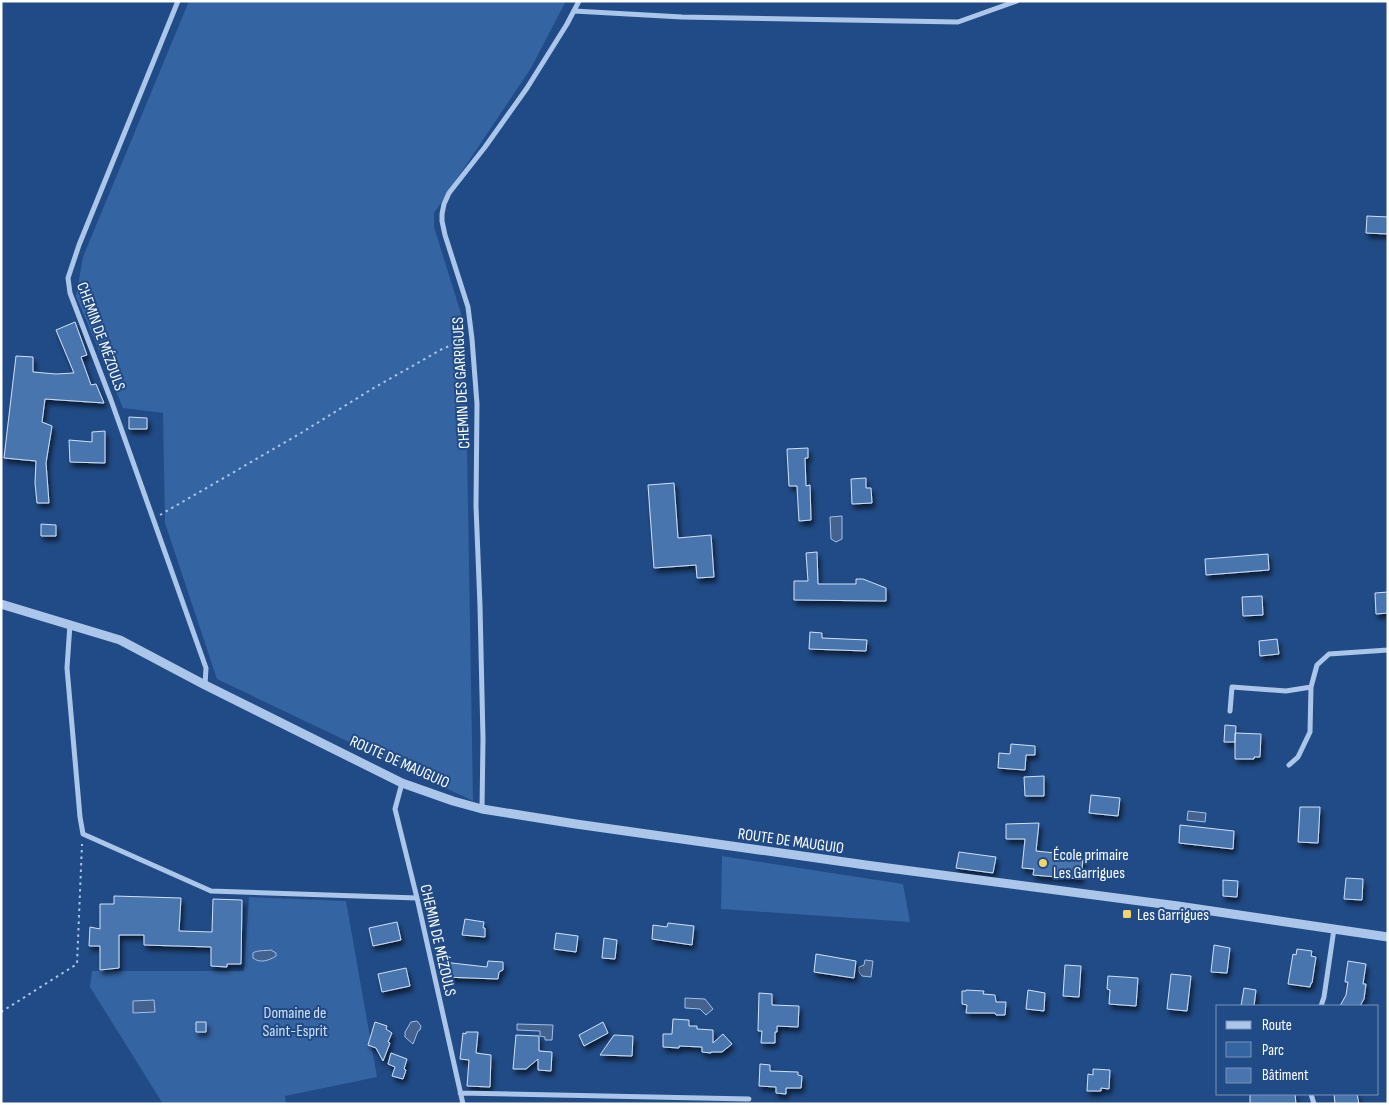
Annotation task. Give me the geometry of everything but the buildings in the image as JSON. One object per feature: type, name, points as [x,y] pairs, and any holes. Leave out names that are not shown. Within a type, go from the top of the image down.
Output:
[{"type":"street","name":"CHEMIN DE MÉZOULS","points":[[178,1],[79,245],[68,278],[70,293],[112,400],[206,668],[205,685]]},
{"type":"street","name":"CHEMIN DES GARRIGUES","points":[[482,809],[483,739],[476,506],[477,404],[468,307],[442,228],[444,204],[449,193],[527,88],[579,1]]},
{"type":"street","points":[[574,11],[682,17],[958,22],[1017,1]]},
{"type":"street","name":"ROUTE DE MAUGUIO","points":[[1,604],[120,640],[205,685],[402,783],[482,809],[873,866],[1178,906],[1388,937]]},
{"type":"street","points":[[70,624],[68,668],[83,834],[211,891],[417,898]]},
{"type":"street","points":[[1290,765],[1298,757],[1310,732],[1311,687],[1317,664],[1329,654],[1388,650]]},
{"type":"street","points":[[1230,711],[1232,687],[1286,691],[1311,687]]},
{"type":"street","name":"CHEMIN DE MÉZOULS","points":[[402,783],[395,809],[463,1104]]},
{"type":"street","points":[[1321,1005],[1334,929]]},
{"type":"street","points":[[460,1093],[749,1099]]},
{"type":"path","points":[[154,519],[428,357],[452,345],[472,339]]},
{"type":"path","points":[[1,1012],[77,964],[83,834]]},
{"type":"green space","points":[[189,1],[566,1],[531,68],[434,213],[434,227],[463,320],[466,389],[473,801],[217,679],[165,523],[163,413],[123,408],[76,296],[83,257]]},
{"type":"green space","points":[[722,856],[903,884],[910,922],[721,909]]},
{"type":"green space","name":"Domaine de Saint-Esprit","points":[[249,897],[346,901],[377,1077],[285,1096],[286,1104],[163,1104],[90,987],[92,971],[244,971]]},
{"type":"shaded area","points":[[842,516],[842,539],[836,542],[831,539],[830,517]]},
{"type":"shaded area","points":[[1188,811],[1206,813],[1205,822],[1187,820]]},
{"type":"shaded area","points":[[271,950],[276,953],[276,956],[271,959],[262,961],[253,958],[253,953],[255,952]]},
{"type":"shaded area","points":[[865,960],[873,961],[871,977],[862,976],[859,972],[859,967],[864,965]]},
{"type":"shaded area","points":[[685,998],[705,999],[713,1009],[706,1015],[700,1009],[685,1008]]},
{"type":"shaded area","points":[[154,1000],[155,1012],[133,1013],[133,1001]]},
{"type":"shaded area","points":[[417,1021],[421,1026],[413,1044],[405,1037],[405,1032],[411,1022]]},
{"type":"shaded area","points":[[517,1024],[553,1025],[552,1040],[545,1040],[545,1037],[540,1036],[540,1031],[517,1030]]},
{"type":"place","name":"École primaire Les Garrigues","points":[[1043,863]]},
{"type":"place","name":"Les Garrigues","points":[[1127,914]]}]
